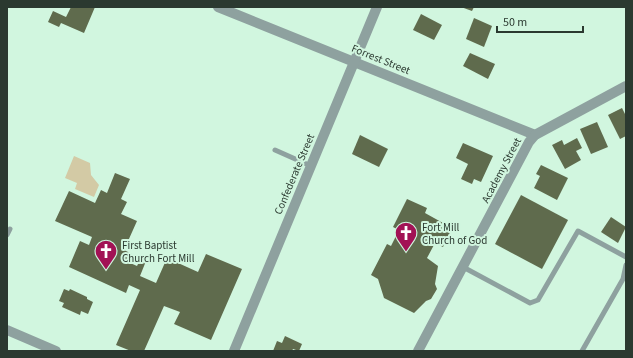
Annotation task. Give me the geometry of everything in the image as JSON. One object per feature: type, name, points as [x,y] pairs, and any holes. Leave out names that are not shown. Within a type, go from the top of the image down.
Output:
[{"type":"street","name":"Forrest Street","points":[[218,7],[535,134]]},
{"type":"street","name":"Confederate Street","points":[[234,351],[377,7]]},
{"type":"street","name":"Academy Street","points":[[418,351],[529,142],[535,134],[626,86]]},
{"type":"street","points":[[7,330],[37,347],[56,351]]},
{"type":"lane","points":[[275,150],[311,166]]},
{"type":"lane","points":[[7,235],[10,229]]},
{"type":"lane","points":[[463,267],[530,303],[538,300],[578,231],[626,256]]},
{"type":"lane","points":[[582,351],[623,278],[626,265]]},
{"type":"shaded area","points":[[74,156],[90,163],[91,175],[99,185],[94,197],[75,189],[77,183],[65,178]]},
{"type":"building","points":[[71,7],[95,7],[84,33],[61,23],[59,27],[48,22],[53,11],[66,17]]},
{"type":"building","points":[[461,7],[474,7],[472,11]]},
{"type":"building","points":[[421,14],[442,25],[434,40],[413,30]]},
{"type":"building","points":[[474,18],[492,26],[484,47],[466,39]]},
{"type":"building","points":[[470,53],[495,64],[488,79],[463,66]]},
{"type":"building","points":[[622,108],[626,116],[626,136],[620,139],[608,115]]},
{"type":"building","points":[[597,122],[608,147],[591,154],[580,129]]},
{"type":"building","points":[[360,135],[388,149],[379,167],[352,154]]},
{"type":"building","points":[[577,138],[582,148],[576,151],[581,160],[565,169],[552,145],[562,140],[564,145]]},
{"type":"building","points":[[463,143],[493,156],[481,182],[474,179],[472,184],[461,179],[468,164],[456,158]]},
{"type":"building","points":[[541,165],[568,178],[557,200],[534,188],[540,176],[536,174]]},
{"type":"building","name":"First Baptist Church Fort Mill","points":[[115,173],[130,179],[121,199],[127,202],[121,214],[137,221],[124,250],[132,254],[128,262],[137,266],[141,258],[146,261],[140,276],[156,283],[167,258],[198,272],[206,254],[242,269],[211,340],[174,324],[180,312],[164,306],[144,351],[131,351],[116,345],[140,290],[129,285],[126,293],[69,267],[80,241],[89,245],[92,237],[55,221],[69,191],[95,203],[101,190],[107,193]]},
{"type":"building","points":[[521,195],[568,220],[542,269],[495,244]]},
{"type":"building","name":"Fort Mill Church of God","points":[[407,199],[427,208],[425,213],[452,228],[443,247],[435,243],[427,258],[438,266],[435,284],[437,289],[431,299],[426,301],[414,313],[384,298],[378,279],[371,275],[387,244],[391,246],[399,230],[393,227]]},
{"type":"building","points":[[611,217],[626,227],[618,243],[601,232]]},
{"type":"building","points":[[64,289],[69,291],[70,289],[87,297],[87,299],[93,302],[88,314],[81,311],[80,315],[62,307],[64,303],[59,301]]},
{"type":"building","points":[[285,336],[302,344],[299,351],[293,349],[292,351],[273,351],[277,341],[282,343]]},
{"type":"place","name":"Fort Mill Church of God","points":[[406,252]]},
{"type":"place","name":"First Baptist Church Fort Mill","points":[[106,270]]}]
